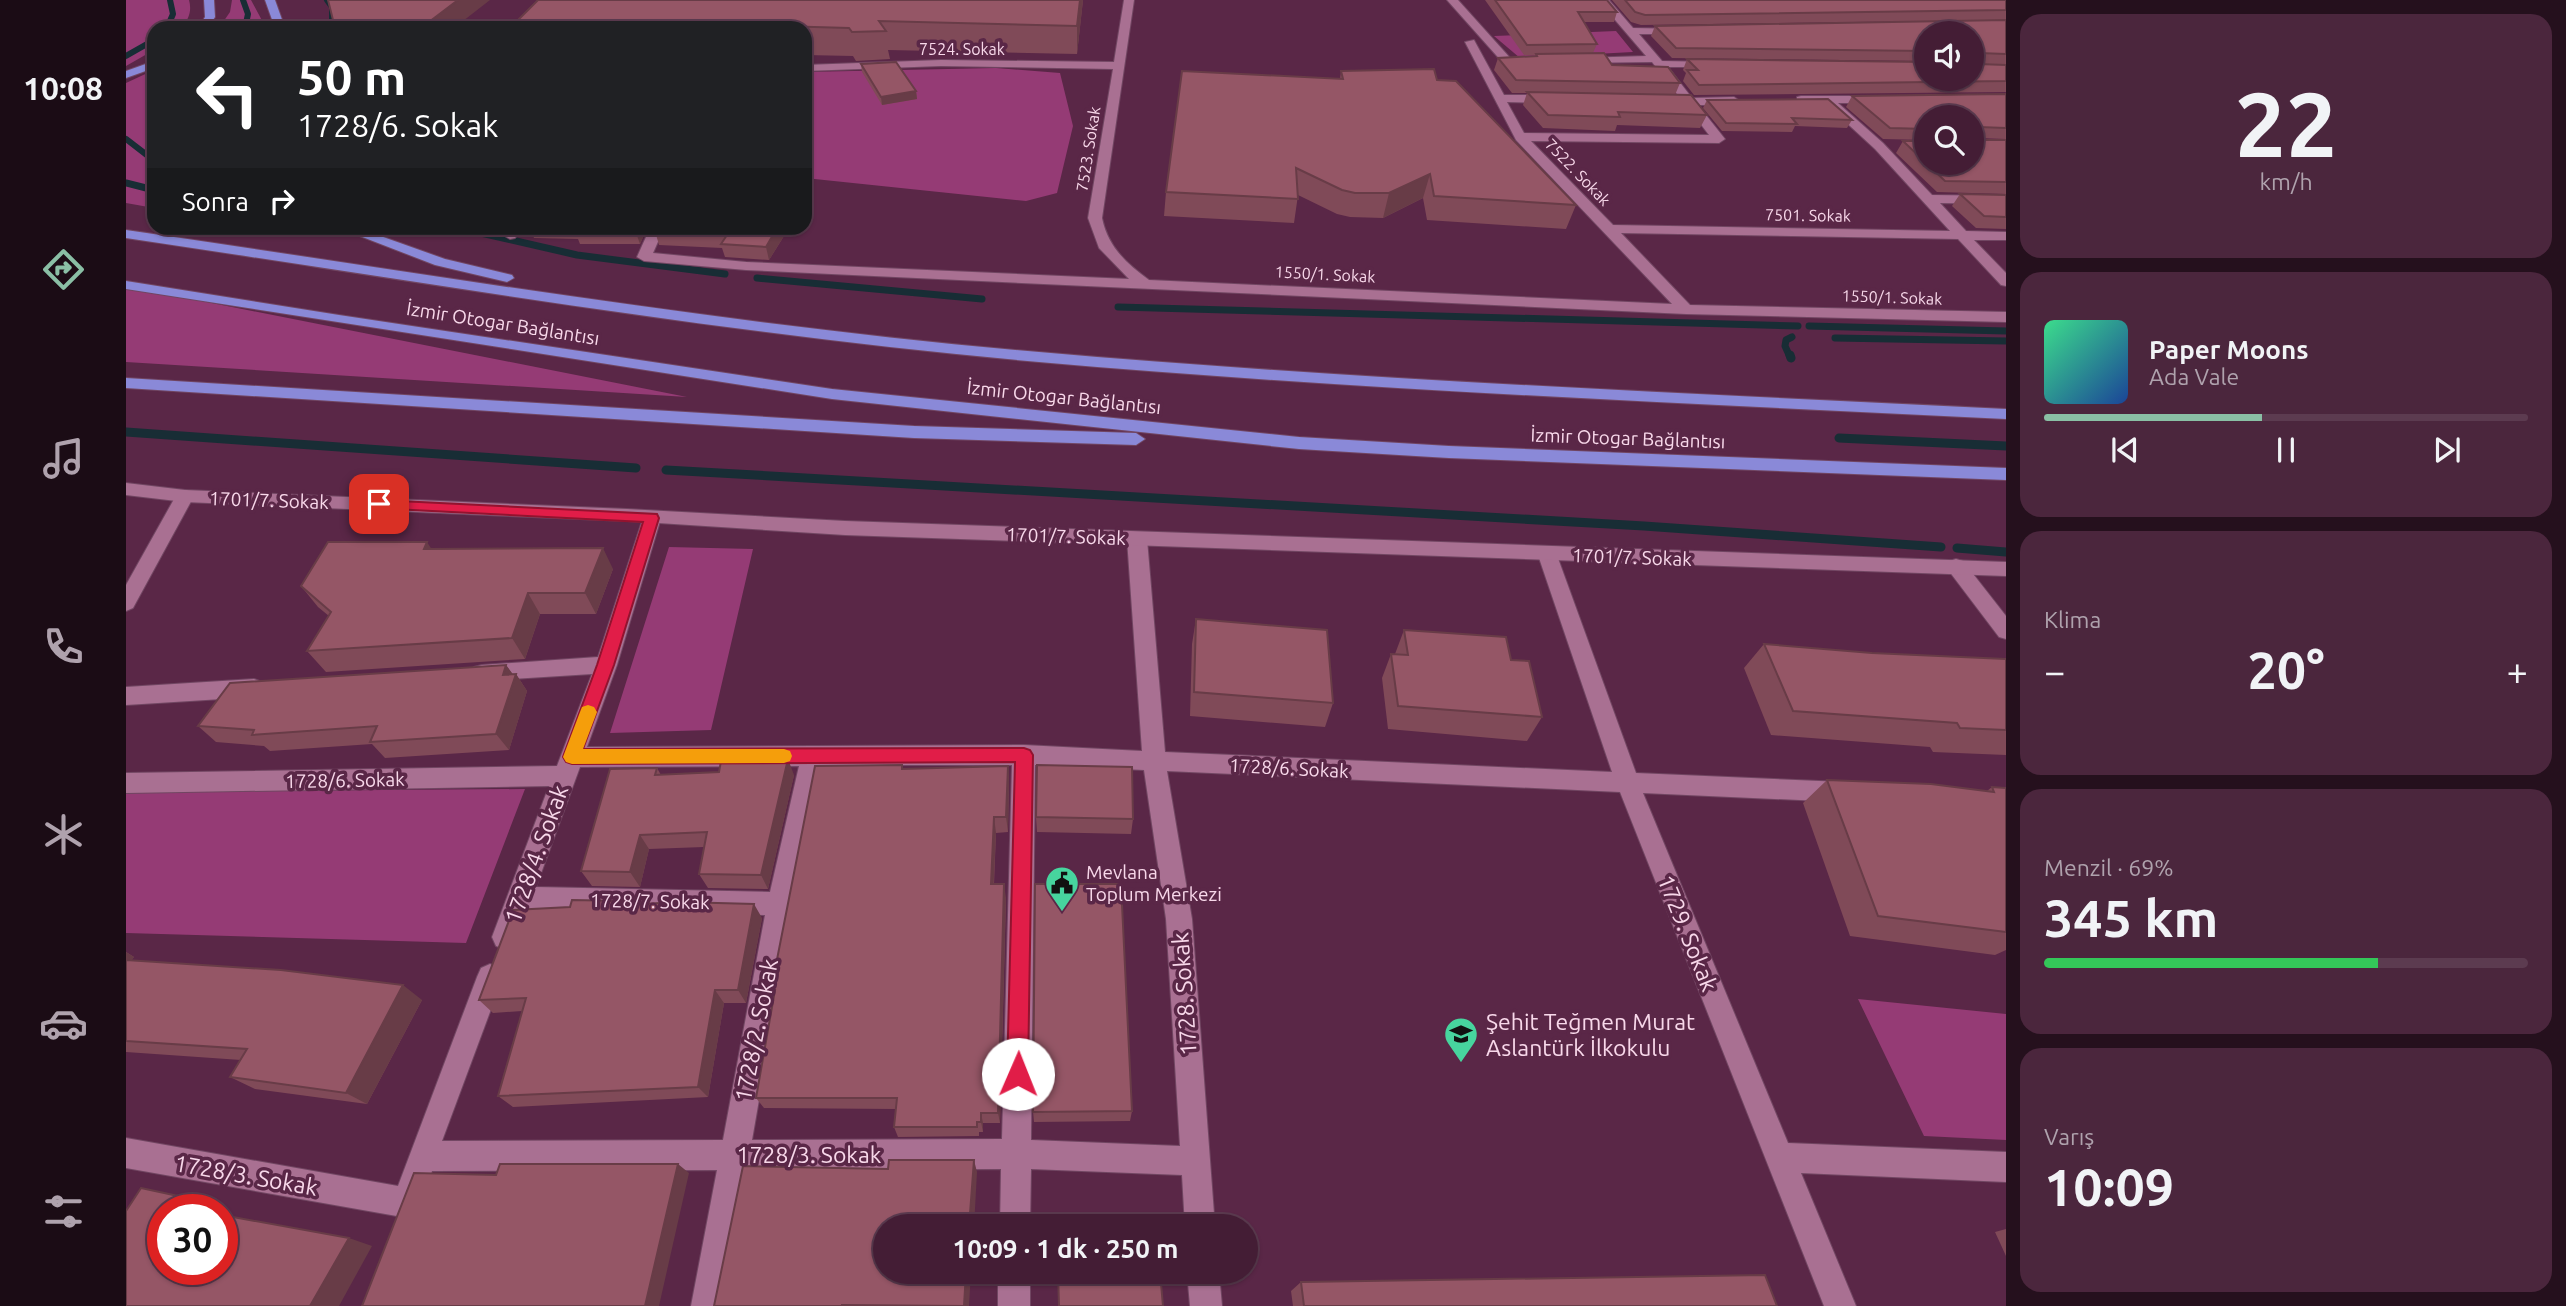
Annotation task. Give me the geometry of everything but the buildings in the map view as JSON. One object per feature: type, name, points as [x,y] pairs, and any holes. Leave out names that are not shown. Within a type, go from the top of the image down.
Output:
[{"type":"highway","points":[[207,21],[210,17],[209,0]]},
{"type":"highway","points":[[270,0],[278,21]]},
{"type":"highway","points":[[126,75],[147,67]]},
{"type":"highway","name":"İzmir Otogar Bağlantısı","points":[[126,234],[631,308],[809,332],[1036,357],[1385,383],[2006,414]]},
{"type":"highway","points":[[365,235],[440,262],[631,308]]},
{"type":"highway","name":"İzmir Otogar Bağlantısı","points":[[126,285],[832,394],[1299,443],[1477,454],[2006,474]]},
{"type":"highway","points":[[126,383],[914,432],[1299,443]]},
{"type":"street","name":"7523. Sokak","points":[[1129,0],[1094,218],[1097,232],[1122,269],[1145,284]]},
{"type":"street","points":[[1452,0],[1508,62]]},
{"type":"street","points":[[1520,137],[1718,139],[1603,0]]},
{"type":"street","points":[[1630,32],[1700,30]]},
{"type":"street","name":"7522. Sokak","points":[[1470,42],[1520,137],[1686,309]]},
{"type":"street","points":[[1480,62],[1521,61]]},
{"type":"street","points":[[1561,61],[1726,64]]},
{"type":"street","name":"7524. Sokak","points":[[812,68],[942,63],[1119,66]]},
{"type":"street","points":[[1498,97],[1566,99]]},
{"type":"street","points":[[1786,101],[1896,99]]},
{"type":"street","points":[[1828,100],[1879,146],[2006,282]]},
{"type":"street","points":[[1661,101],[1744,101]]},
{"type":"street","points":[[1879,146],[1903,146]]},
{"type":"street","points":[[1929,199],[2006,200]]},
{"type":"street","name":"7501. Sokak","points":[[1609,229],[2006,236]]},
{"type":"street","name":"1550/1. Sokak","points":[[654,235],[644,257],[746,266],[1686,309],[2006,317]]},
{"type":"street","name":"1701/7. Sokak","points":[[126,489],[185,496],[1137,539],[2006,569]]},
{"type":"street","points":[[126,603],[185,496]]},
{"type":"street","name":"1728/4. Sokak","points":[[403,1216],[422,1156],[606,665],[652,518]]},
{"type":"street","name":"1728. Sokak","points":[[1137,539],[1154,762],[1179,919],[1199,1214]]},
{"type":"street","name":"1729. Sokak","points":[[1548,555],[1628,784],[1840,1306]]},
{"type":"street","points":[[1956,566],[2006,631]]},
{"type":"street","points":[[455,675],[606,665]]},
{"type":"street","points":[[126,696],[277,687]]},
{"type":"street","points":[[1015,1214],[1024,755]]},
{"type":"street","name":"1728/6. Sokak","points":[[126,783],[812,756],[1024,755],[1871,793]]},
{"type":"street","name":"1728/2. Sokak","points":[[707,1306],[780,904],[812,756]]},
{"type":"street","name":"1728/7. Sokak","points":[[519,898],[780,904]]},
{"type":"street","name":"1728/3. Sokak","points":[[126,1153],[403,1216]]},
{"type":"street","name":"1728/3. Sokak","points":[[422,1156],[1016,1154],[1196,1161]]},
{"type":"street","points":[[1779,1157],[2006,1167]]},
{"type":"street","points":[[1014,1284],[1014,1306]]},
{"type":"street","points":[[1204,1284],[1206,1306]]},
{"type":"shaded area","points":[[126,0],[189,0],[190,11],[186,21],[147,21],[147,54],[126,66]]},
{"type":"shaded area","points":[[232,0],[251,0],[262,21],[224,21],[230,12]]},
{"type":"shaded area","points":[[1616,31],[1633,52],[1520,58],[1494,36]]},
{"type":"shaded area","points":[[996,68],[1060,73],[1073,126],[1057,193],[1026,201],[812,179],[812,72]]},
{"type":"shaded area","points":[[147,73],[147,207],[126,203],[126,83]]},
{"type":"shaded area","points":[[126,286],[687,397],[126,362]]},
{"type":"shaded area","points":[[669,547],[753,549],[711,730],[610,733]]},
{"type":"shaded area","points":[[525,789],[466,943],[126,933],[126,792]]},
{"type":"shaded area","points":[[1858,999],[2006,1014],[2006,1140],[1924,1136]]},
{"type":"waterway","points":[[170,0],[173,14],[170,21]]},
{"type":"waterway","points":[[243,0],[248,14],[246,21]]},
{"type":"waterway","points":[[327,0],[332,7],[332,21]]},
{"type":"waterway","points":[[126,56],[147,44]]},
{"type":"waterway","points":[[126,139],[147,155]]},
{"type":"waterway","points":[[126,183],[147,188]]},
{"type":"waterway","points":[[490,235],[577,255],[725,274]]},
{"type":"waterway","points":[[757,278],[982,299]]},
{"type":"waterway","points":[[1118,307],[1798,326]]},
{"type":"waterway","points":[[1809,326],[2006,331]]},
{"type":"waterway","points":[[1790,357],[1785,346],[1786,340],[1792,337]]},
{"type":"waterway","points":[[1835,338],[2006,341]]},
{"type":"waterway","points":[[126,432],[636,468]]},
{"type":"waterway","points":[[1839,438],[2006,446]]},
{"type":"waterway","points":[[666,470],[1644,526],[1941,547]]},
{"type":"waterway","points":[[1957,548],[2006,552]]},
{"type":"slow traffic","points":[[588,712],[572,757],[784,756]]},
{"type":"place","name":"Mevlana Toplum Merkezi","points":[[1062,913]]},
{"type":"place","name":"Şehit Teğmen Murat Aslantürk İlkokulu","points":[[1461,1064]]},
{"type":"route","points":[[379,504],[652,518],[606,665],[572,757],[1024,755],[1018,1074]]}]
